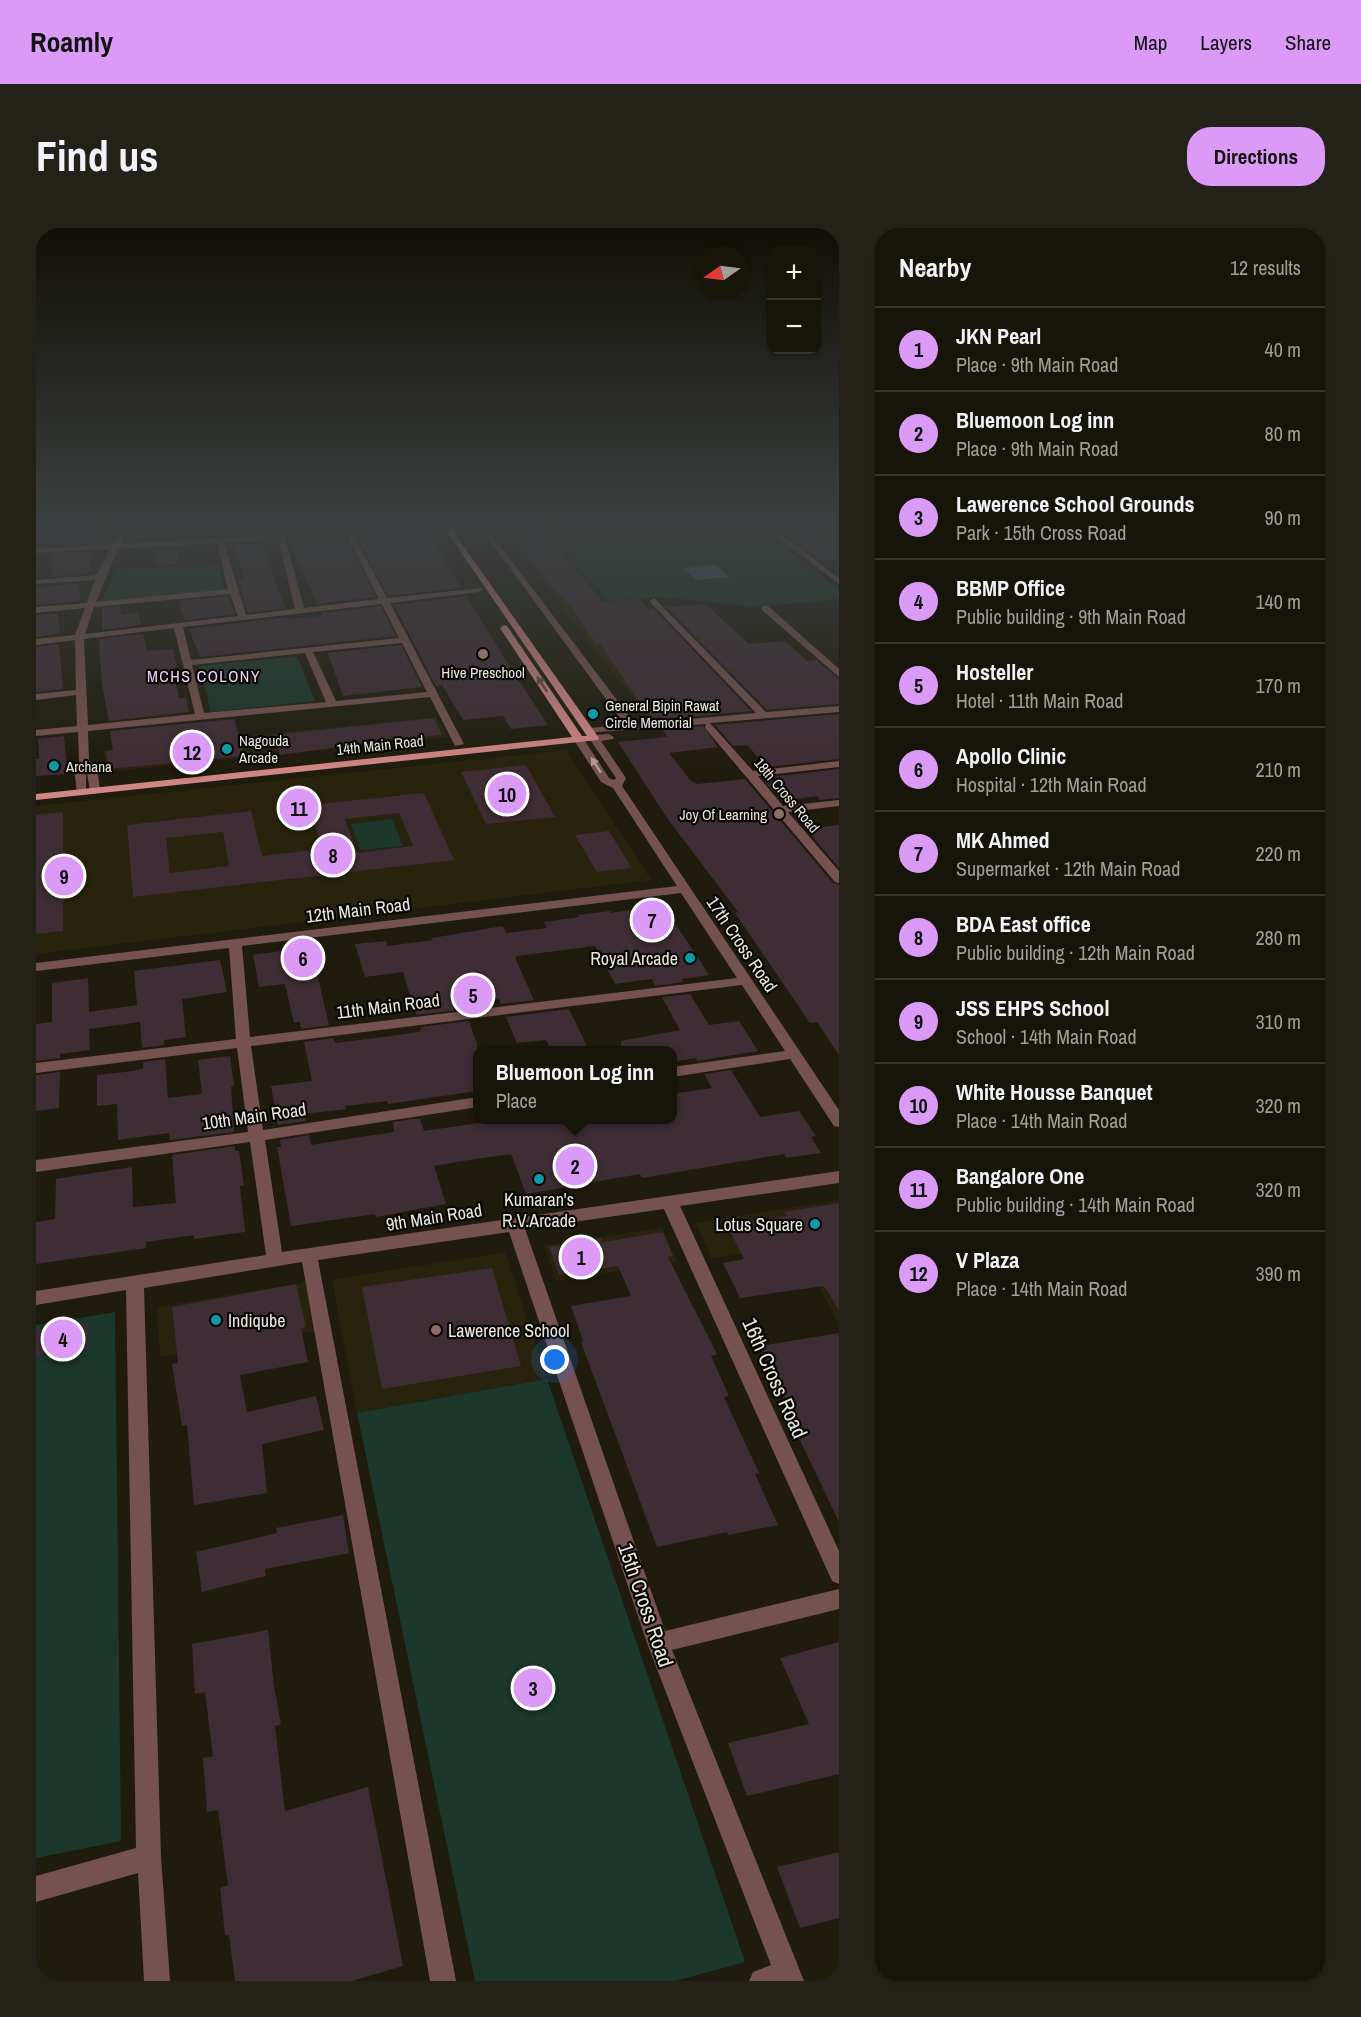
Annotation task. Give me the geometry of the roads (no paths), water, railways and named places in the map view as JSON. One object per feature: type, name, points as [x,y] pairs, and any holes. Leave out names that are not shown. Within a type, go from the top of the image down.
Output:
[{"type":"main road","name":"17th Cross Road","points":[[489,605],[577,737]]},
{"type":"main road","name":"17th Cross Road","points":[[502,605],[592,735]]},
{"type":"main road","name":"14th Main Road","points":[[94,786],[592,735]]},
{"type":"main road","name":"14th Main Road","points":[[36,797],[94,786],[459,744],[577,737]]},
{"type":"main road","name":"14th Main Road","points":[[36,787],[81,788]]},
{"type":"street","points":[[36,610],[100,605]]},
{"type":"street","points":[[238,605],[243,618]]},
{"type":"street","points":[[298,605],[300,611]]},
{"type":"street","points":[[36,642],[348,605]]},
{"type":"street","points":[[387,605],[459,744]]},
{"type":"street","points":[[541,605],[632,727]]},
{"type":"street","points":[[658,605],[765,717]]},
{"type":"street","points":[[84,763],[79,637],[88,606]]},
{"type":"street","points":[[765,608],[839,674]]},
{"type":"street","points":[[178,626],[200,716]]},
{"type":"street","points":[[187,663],[405,640]]},
{"type":"street","points":[[308,651],[332,703]]},
{"type":"street","points":[[36,697],[80,692]]},
{"type":"street","points":[[36,733],[433,694]]},
{"type":"street","name":"14th Main Road","points":[[592,735],[632,727],[839,709]]},
{"type":"street","name":"14th Main Road","points":[[592,735],[711,728],[726,720]]},
{"type":"street","name":"18th Cross Road","points":[[711,728],[839,879]]},
{"type":"street","name":"17th Cross Road","points":[[592,735],[621,778],[617,786]]},
{"type":"street","name":"17th Cross Road","points":[[577,737],[605,780],[617,786],[839,1122]]},
{"type":"street","points":[[84,763],[92,765],[94,786]]},
{"type":"street","points":[[81,788],[79,767],[84,763]]},
{"type":"street","points":[[750,774],[839,764]]},
{"type":"street","points":[[780,810],[839,803]]},
{"type":"street","name":"12th Main Road","points":[[36,967],[684,889]]},
{"type":"street","points":[[235,943],[243,1043],[275,1260]]},
{"type":"street","name":"11th Main Road","points":[[36,1068],[745,981]]},
{"type":"street","points":[[677,1071],[794,1054]]},
{"type":"street","name":"10th Main Road","points":[[36,1166],[257,1136],[473,1103]]},
{"type":"street","name":"9th Main Road","points":[[36,1298],[275,1260],[839,1177]]},
{"type":"street","name":"16th Cross Road","points":[[669,1202],[839,1574]]},
{"type":"street","name":"15th Cross Road","points":[[515,1224],[658,1643],[790,1977]]},
{"type":"street","points":[[309,1255],[443,1981]]},
{"type":"street","points":[[135,1282],[149,1857],[157,1981]]},
{"type":"street","points":[[658,1643],[839,1599]]},
{"type":"street","points":[[36,1889],[149,1857]]},
{"type":"street","points":[[762,1981],[790,1977]]},
{"type":"place","name":"Hive Preschool","points":[[483,654]]},
{"type":"place","name":"General Bipin Rawat Circle Memorial","points":[[593,714]]},
{"type":"place","name":"Nagouda Arcade","points":[[227,749]]},
{"type":"place","name":"V Plaza","points":[[192,752]]},
{"type":"place","name":"Archana","points":[[54,766]]},
{"type":"place","name":"White Housse Banquet","points":[[507,794]]},
{"type":"place","name":"Bangalore One","points":[[299,808]]},
{"type":"place","name":"Joy Of Learning","points":[[779,814]]},
{"type":"place","name":"BDA East office","points":[[333,855]]},
{"type":"place","name":"JSS EHPS School","points":[[64,876]]},
{"type":"place","name":"MK Ahmed","points":[[652,920]]},
{"type":"place","name":"Apollo Clinic","points":[[303,958]]},
{"type":"place","name":"Royal Arcade","points":[[690,958]]},
{"type":"place","name":"Hosteller","points":[[473,995]]},
{"type":"place","name":"Bluemoon Log inn","points":[[575,1166]]},
{"type":"place","name":"Kumaran's R.V.Arcade","points":[[539,1179]]},
{"type":"place","name":"Lotus Square","points":[[815,1224]]},
{"type":"place","name":"JKN Pearl","points":[[581,1257]]},
{"type":"place","name":"Indiqube","points":[[216,1320]]},
{"type":"place","name":"Lawerence School","points":[[436,1330]]},
{"type":"place","name":"BBMP Office","points":[[63,1339]]},
{"type":"place","name":"Lawerence School Grounds","points":[[533,1688]]},
{"type":"district","name":"MCHS COLONY","points":[[204,676]]}]
